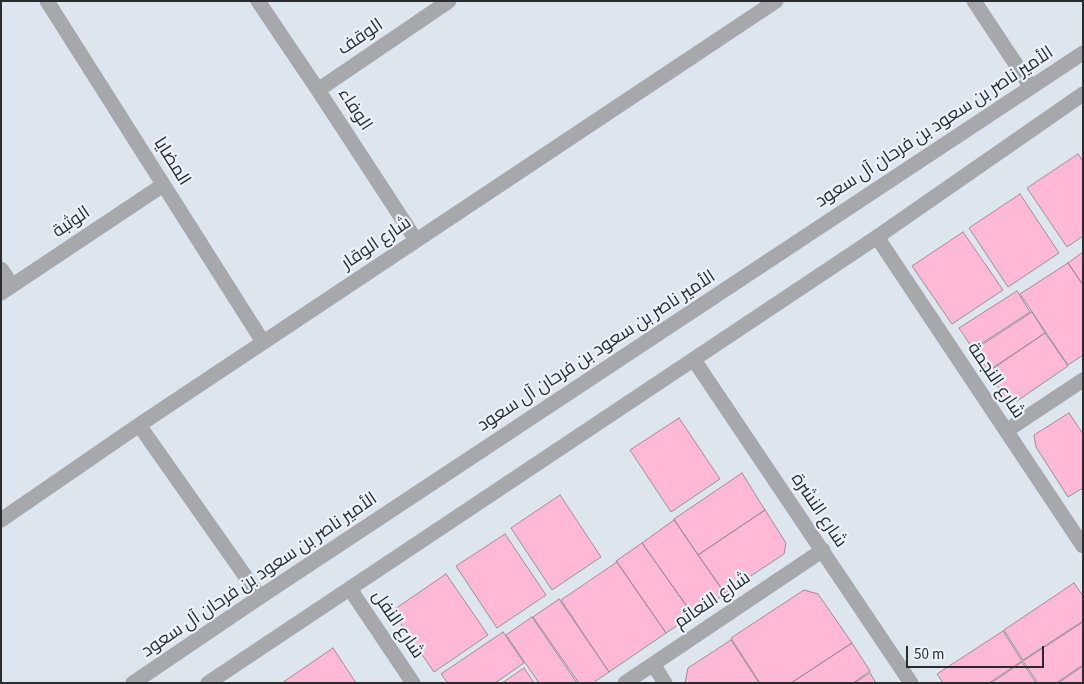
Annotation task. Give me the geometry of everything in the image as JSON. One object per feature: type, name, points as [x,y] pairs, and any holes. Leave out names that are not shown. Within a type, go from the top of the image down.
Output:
[{"type":"street","name":"المضايا","points":[[47,1],[263,342]]},
{"type":"street","name":"الوفاء","points":[[258,1],[416,240]]},
{"type":"street","name":"الوقف","points":[[318,90],[449,1]]},
{"type":"street","name":"شارع الوقار","points":[[1,520],[139,425],[776,1]]},
{"type":"street","points":[[974,1],[1031,87]]},
{"type":"street","name":"الأمير ناصر بن سعود بن فرحان آل سعود","points":[[133,683],[1083,53]]},
{"type":"street","points":[[208,683],[877,237],[1083,94]]},
{"type":"street","name":"الوثبة","points":[[7,289],[163,185]]},
{"type":"street","name":"شارع النجمة","points":[[877,237],[1083,546]]},
{"type":"street","points":[[1,269],[7,289]]},
{"type":"street","name":"شارع النشرة","points":[[694,360],[911,683]]},
{"type":"street","points":[[1006,431],[1083,380]]},
{"type":"street","points":[[139,425],[260,597]]},
{"type":"street","name":"شارع النعائم","points":[[625,683],[822,550]]},
{"type":"street","name":"شارع النفل","points":[[350,589],[413,683]]},
{"type":"street","points":[[653,664],[666,683]]},
{"type":"building","points":[[1078,154],[1083,161],[1083,236],[1067,247],[1027,188]]},
{"type":"building","points":[[1020,194],[1059,253],[1008,287],[969,228]]},
{"type":"building","points":[[963,232],[1003,290],[952,324],[912,266]]},
{"type":"building","points":[[1083,252],[1083,285],[1068,263]]},
{"type":"building","points":[[1068,263],[1083,285],[1083,355],[1068,365],[1020,294]]},
{"type":"building","points":[[1017,291],[1030,312],[973,349],[959,328]]},
{"type":"building","points":[[1032,312],[1045,333],[988,371],[974,350]]},
{"type":"building","points":[[1045,333],[1068,366],[1017,401],[1007,400],[988,372]]},
{"type":"building","points":[[1069,413],[1083,434],[1083,488],[1068,497],[1036,447],[1034,435]]},
{"type":"building","points":[[679,418],[720,479],[671,512],[630,450]]},
{"type":"building","points":[[742,473],[765,510],[698,555],[674,519]]},
{"type":"building","points":[[560,495],[601,557],[552,590],[511,528]]},
{"type":"building","points":[[765,510],[786,543],[784,554],[725,593],[698,555]]},
{"type":"building","points":[[674,520],[725,594],[693,615],[642,543]]},
{"type":"building","points":[[505,534],[546,595],[497,628],[456,566]]},
{"type":"building","points":[[642,543],[693,615],[666,633],[616,561]]},
{"type":"building","points":[[617,562],[666,633],[609,672],[561,600]]},
{"type":"building","points":[[446,574],[488,635],[434,672],[392,611]]},
{"type":"building","points":[[1074,583],[1083,596],[1083,621],[1023,660],[1004,630]]},
{"type":"building","points":[[804,590],[818,594],[852,643],[791,683],[760,683],[731,638]]},
{"type":"building","points":[[559,599],[609,672],[593,683],[579,683],[533,617]]},
{"type":"building","points":[[532,617],[577,683],[539,683],[506,635]]},
{"type":"building","points":[[1083,622],[1083,665],[1056,683],[1038,683],[1023,661]]},
{"type":"building","points":[[1003,631],[1022,661],[989,683],[943,683],[937,674]]},
{"type":"building","points":[[503,632],[524,663],[495,683],[448,683],[441,674]]},
{"type":"building","points":[[731,640],[759,683],[685,683],[688,668]]},
{"type":"building","points":[[852,643],[870,671],[853,683],[791,683]]},
{"type":"building","points":[[333,648],[356,683],[282,683]]},
{"type":"building","points":[[1022,662],[1036,683],[991,683]]},
{"type":"building","points":[[1083,666],[1083,683],[1058,683]]},
{"type":"building","points":[[524,668],[534,683],[502,683]]},
{"type":"building","points":[[870,673],[876,683],[854,683]]}]
